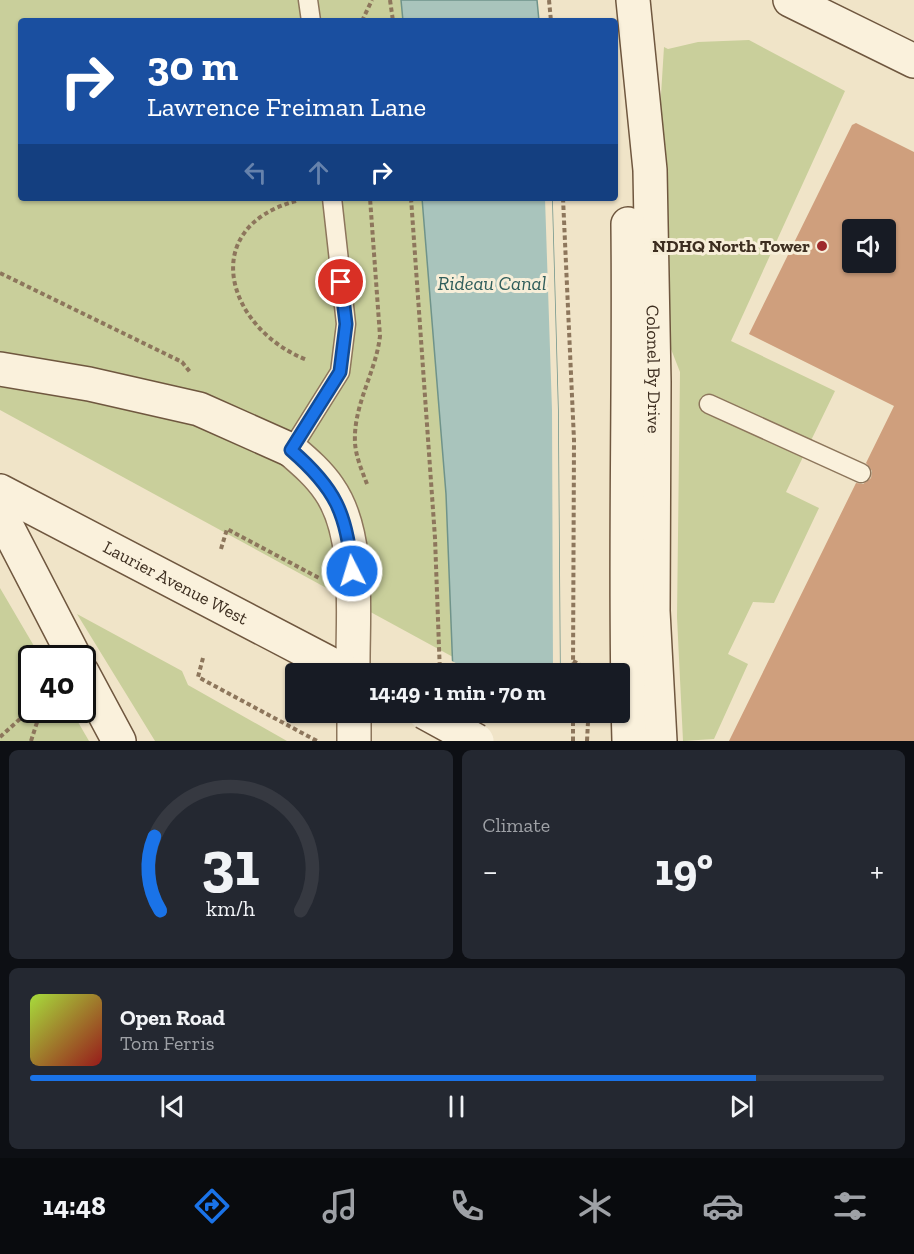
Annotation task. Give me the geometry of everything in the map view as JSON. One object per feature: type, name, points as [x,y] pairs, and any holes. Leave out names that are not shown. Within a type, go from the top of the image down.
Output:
[{"type":"main road","points":[[611,0],[614,18]]},
{"type":"main road","name":"Colonel By Drive","points":[[633,0],[650,170],[654,382],[653,611],[660,741]]},
{"type":"main road","points":[[790,0],[914,61]]},
{"type":"main road","name":"Colonel By Drive","points":[[618,62],[627,165],[629,741]]},
{"type":"main road","points":[[0,369],[89,384],[199,409],[291,450],[317,472],[330,490],[345,523],[352,571],[352,663]]},
{"type":"main road","name":"Laurier Avenue West","points":[[0,491],[331,663]]},
{"type":"main road","points":[[0,513],[22,560],[68,645]]},
{"type":"main road","points":[[96,698],[119,741]]},
{"type":"main road","points":[[354,723],[354,741]]},
{"type":"main road","points":[[444,723],[477,741]]},
{"type":"lane","points":[[308,0],[311,18]]},
{"type":"lane","points":[[291,450],[340,372],[346,324],[332,201]]},
{"type":"lane","points":[[709,404],[861,473]]},
{"type":"path","points":[[363,18],[372,0]]},
{"type":"path","points":[[390,0],[393,18]]},
{"type":"path","points":[[549,0],[551,18]]},
{"type":"path","points":[[296,201],[272,208],[257,219],[240,241],[232,270],[237,299],[256,326],[276,344],[307,360]]},
{"type":"path","points":[[370,201],[380,336],[378,351],[361,400],[356,442],[371,495]]},
{"type":"path","points":[[411,201],[435,538],[440,663]]},
{"type":"path","points":[[563,201],[574,440],[573,661],[577,663]]},
{"type":"path","points":[[0,273],[182,362],[193,376]]},
{"type":"path","points":[[221,549],[227,529],[322,580]]},
{"type":"path","points":[[203,658],[198,677],[317,741]]},
{"type":"path","points":[[0,737],[18,721]]},
{"type":"path","points":[[31,741],[37,723]]},
{"type":"path","points":[[573,723],[573,741]]},
{"type":"green space","points":[[0,0],[401,0],[403,18],[18,18],[18,201],[422,201],[446,494],[453,657],[0,410]]},
{"type":"green space","points":[[749,40],[845,91],[731,341],[835,391],[786,492],[819,508],[774,603],[753,602],[728,654],[748,664],[714,739],[683,741],[677,617],[680,372],[669,344],[659,127],[664,47],[668,49],[698,42]]},
{"type":"green space","points":[[0,588],[33,645],[18,645],[18,723],[79,723],[89,741],[0,741]]},
{"type":"green space","points":[[77,614],[182,671],[188,685],[287,741],[155,741]]},
{"type":"water","points":[[401,0],[537,0],[539,18],[403,18]]},
{"type":"water","name":"Rideau Canal","points":[[422,201],[552,201],[558,410],[560,663],[453,663],[446,494]]},
{"type":"pier","points":[[545,201],[552,201],[558,410],[560,663],[553,663],[552,410]]},
{"type":"pier","points":[[450,723],[562,723],[562,741],[450,741]]},
{"type":"building","points":[[856,123],[914,152],[914,741],[729,741],[856,483],[863,484],[871,478],[872,471],[866,463],[894,406],[749,334],[852,125]]},
{"type":"place","name":"NDHQ North Tower","points":[[822,246]]},
{"type":"route","points":[[341,282],[346,324],[340,372],[291,450],[317,472],[339,507],[349,540],[352,571]]}]
